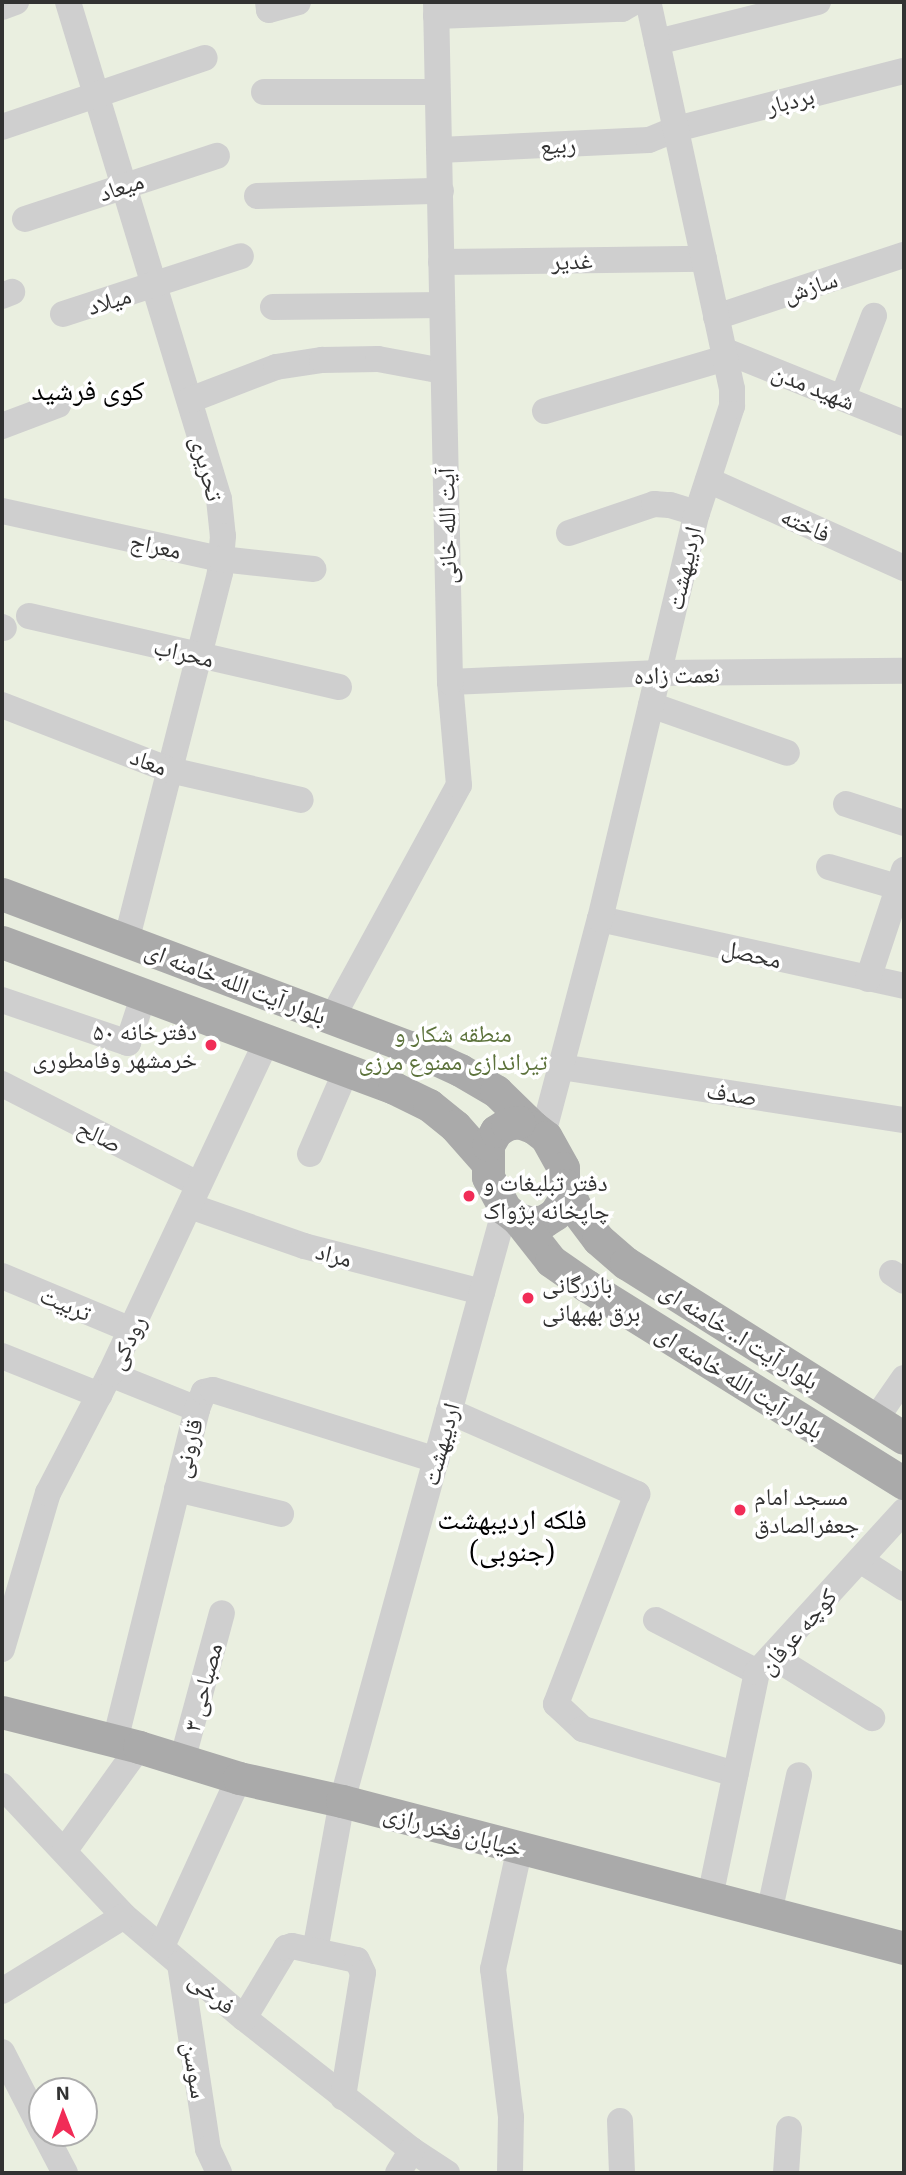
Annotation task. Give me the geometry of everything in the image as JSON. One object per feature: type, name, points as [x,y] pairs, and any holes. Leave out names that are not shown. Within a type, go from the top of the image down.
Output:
[{"type":"main road","name":"بلوار آیت الله خامنه ای","points":[[2,894],[332,1018],[460,1070],[496,1091],[538,1130]]},
{"type":"main road","points":[[110,984],[126,941]]},
{"type":"main road","name":"بلوار آیت الله خامنه ای","points":[[2,942],[429,1105],[455,1126],[485,1160]]},
{"type":"main road","points":[[519,1122],[538,1130],[556,1150],[565,1185],[563,1200],[555,1214],[544,1221],[532,1223],[511,1214],[488,1177],[485,1160],[488,1145],[496,1131],[507,1124],[519,1122]]},
{"type":"main road","name":"بلوار آیت ا.. خامنه ای","points":[[565,1185],[577,1212],[591,1230],[626,1263],[904,1438]]},
{"type":"main road","name":"بلوار آیت الله خامنه ای","points":[[511,1214],[551,1261],[587,1286],[904,1483]]},
{"type":"main road","name":"خیابان فخر رازی","points":[[2,1712],[127,1744],[239,1779],[342,1801],[904,1948]]},
{"type":"street","points":[[2,7],[16,2]]},
{"type":"street","name":"تحریری","points":[[68,2],[219,499],[221,559],[126,941]]},
{"type":"street","points":[[268,2],[269,10],[298,2]]},
{"type":"street","points":[[436,9],[622,9],[634,2]]},
{"type":"street","name":"اردیبهشت","points":[[538,1130],[561,1067],[600,919],[697,513],[732,406],[724,354],[648,2]]},
{"type":"street","points":[[657,42],[818,2]]},
{"type":"street","name":"آیت الله خانی","points":[[332,1018],[459,785],[450,682],[436,9]]},
{"type":"street","points":[[2,127],[205,58]]},
{"type":"street","name":"بردبار","points":[[676,129],[904,71]]},
{"type":"street","points":[[264,92],[437,92]]},
{"type":"street","name":"ربیع","points":[[439,150],[649,140],[676,129]]},
{"type":"street","name":"میعاد","points":[[25,219],[124,184],[217,156]]},
{"type":"street","points":[[257,196],[441,191]]},
{"type":"street","name":"سازش","points":[[716,317],[904,255]]},
{"type":"street","name":"میلاد","points":[[63,314],[241,256]]},
{"type":"street","name":"غدیر","points":[[441,262],[704,259]]},
{"type":"street","points":[[273,307],[442,305]]},
{"type":"street","points":[[844,397],[874,316]]},
{"type":"street","points":[[545,411],[724,354]]},
{"type":"street","name":"شهید مدن","points":[[724,354],[844,397],[904,422]]},
{"type":"street","points":[[190,400],[276,367],[322,360],[378,359],[443,371]]},
{"type":"street","points":[[2,426],[58,405]]},
{"type":"street","name":"فاخته","points":[[708,480],[904,568]]},
{"type":"street","points":[[569,533],[654,504],[670,505],[697,513]]},
{"type":"street","name":"معراج","points":[[2,511],[221,559],[313,569]]},
{"type":"street","name":"محراب","points":[[29,616],[339,687]]},
{"type":"street","name":"نعمت زاده","points":[[450,682],[659,673],[904,671]]},
{"type":"street","name":"معاد","points":[[2,705],[170,770],[301,800]]},
{"type":"street","points":[[651,705],[787,752]]},
{"type":"street","points":[[846,804],[904,823]]},
{"type":"street","points":[[829,867],[902,882],[868,979]]},
{"type":"street","name":"محصل","points":[[600,919],[904,986]]},
{"type":"street","points":[[2,1000],[128,1043],[143,997]]},
{"type":"street","name":"رودکی","points":[[2,1649],[48,1493],[131,1331],[267,1041]]},
{"type":"street","name":"صدف","points":[[561,1067],[904,1120]]},
{"type":"street","points":[[310,1154],[345,1071]]},
{"type":"street","name":"صالح","points":[[2,1084],[195,1195]]},
{"type":"street","name":"مراد","points":[[195,1195],[304,1246],[482,1292]]},
{"type":"street","name":"اردیبهشت","points":[[315,1951],[342,1801],[482,1292],[511,1214]]},
{"type":"street","name":"تربیت","points":[[2,1276],[131,1331]]},
{"type":"street","points":[[2,1356],[197,1409]]},
{"type":"street","points":[[875,1420],[904,1378]]},
{"type":"street","name":"قارونی","points":[[127,1744],[177,1489],[197,1409],[204,1392],[213,1390],[436,1460]]},
{"type":"street","points":[[449,1411],[637,1494],[556,1704],[583,1729],[735,1774]]},
{"type":"street","points":[[177,1489],[281,1514]]},
{"type":"street","name":"کوچه عرفان","points":[[710,1897],[735,1774],[764,1664],[904,1511]]},
{"type":"street","points":[[860,1560],[904,1588]]},
{"type":"street","name":"مصباحی ۳","points":[[182,1761],[222,1613]]},
{"type":"street","points":[[656,1620],[764,1664],[872,1718]]},
{"type":"street","points":[[65,1850],[127,1744]]},
{"type":"street","points":[[769,1913],[799,1775]]},
{"type":"street","points":[[171,1955],[239,1779]]},
{"type":"street","name":"فرخی","points":[[2,1786],[65,1850],[124,1916],[244,2018],[343,2097],[447,2173]]},
{"type":"street","points":[[510,2173],[511,2117],[493,1969],[520,1847]]},
{"type":"street","points":[[2,1991],[124,1916]]},
{"type":"street","points":[[244,2018],[286,1948],[292,1946],[357,1960],[362,1967],[343,2097]]},
{"type":"street","name":"سوسن","points":[[171,1955],[208,2149],[219,2173]]},
{"type":"street","points":[[3,2056],[28,2103]]},
{"type":"street","points":[[620,2121],[622,2173]]},
{"type":"street","points":[[786,2173],[789,2129]]},
{"type":"street","points":[[51,2147],[65,2173]]},
{"type":"street","points":[[398,2173],[412,2150]]},
{"type":"green space","name":"منطقه شکار و تیراندازی ممنوع مرزی","points":[[2,2],[904,2],[904,2173],[2,2173]]},
{"type":"place","name":"دفترخانه ۵۰ خرمشهر وفامطوری","points":[[211,1045]]},
{"type":"place","name":"دفتر تبلیغات و چاپخانه پژواک","points":[[469,1196]]},
{"type":"place","name":"بازرگانی برق بهبهانی","points":[[528,1298]]},
{"type":"place","name":"مسجد امام جعفرالصادق","points":[[740,1510]]},
{"type":"district","name":"کوی فرشید","points":[[88,389]]},
{"type":"district","name":"فلکه اردیبهشت (جنوبی)","points":[[512,1534]]}]
